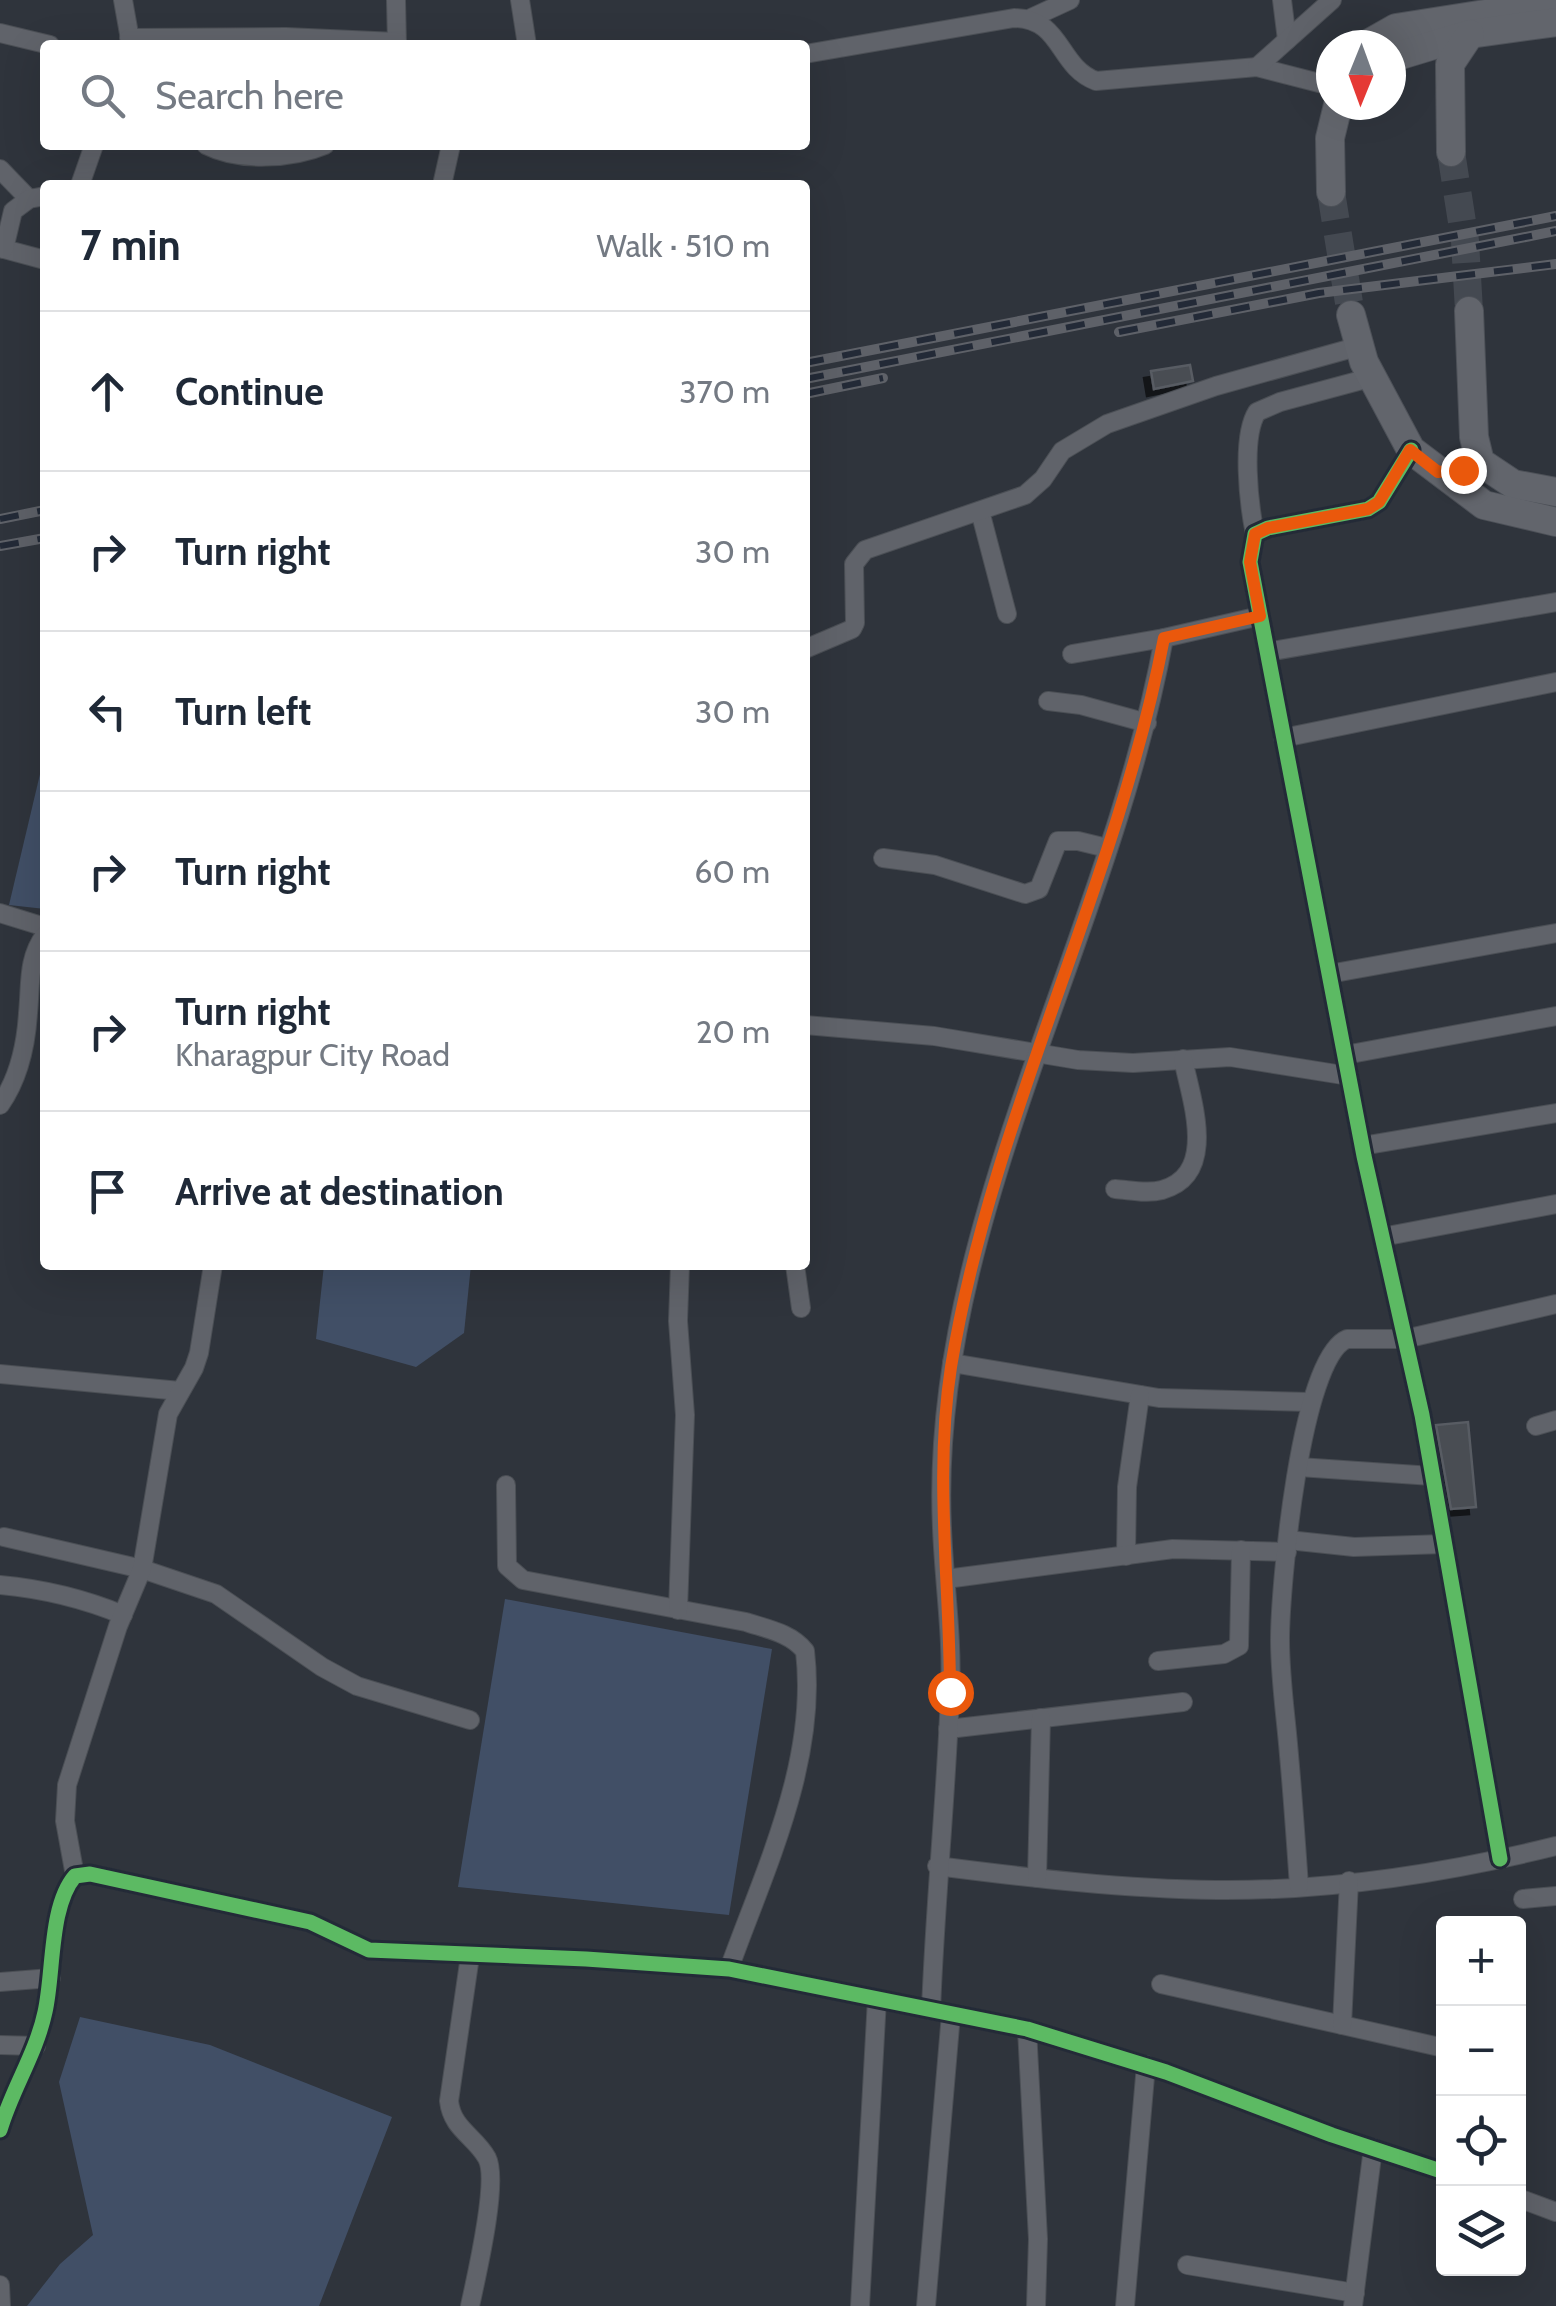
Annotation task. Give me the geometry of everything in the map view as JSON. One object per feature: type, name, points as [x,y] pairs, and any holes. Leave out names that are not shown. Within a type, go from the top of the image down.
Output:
[{"type":"main road","points":[[1392,30],[1556,3]]},
{"type":"main road","points":[[1406,53],[1470,34],[1556,22]]},
{"type":"main road","points":[[1452,152],[1450,64],[1470,34]]},
{"type":"main road","points":[[1331,192],[1330,138],[1334,120]]},
{"type":"main road","points":[[1469,311],[1474,437],[1480,462],[1512,484],[1556,492]]},
{"type":"main road","points":[[1351,315],[1373,378],[1410,450],[1484,505],[1556,522]]},
{"type":"main road","points":[[1438,472],[1493,474]]},
{"type":"street","points":[[123,0],[130,40]]},
{"type":"street","points":[[396,0],[397,40]]},
{"type":"street","points":[[520,0],[527,40]]},
{"type":"street","points":[[810,53],[1031,18],[1070,0]]},
{"type":"street","points":[[1282,0],[1288,40]]},
{"type":"street","points":[[1257,67],[1332,0]]},
{"type":"street","points":[[1031,18],[1045,26],[1082,76],[1096,82],[1257,67],[1316,82]]},
{"type":"street","points":[[0,33],[40,43]]},
{"type":"street","points":[[208,40],[323,40]]},
{"type":"street","points":[[82,180],[92,150]]},
{"type":"street","points":[[216,150],[284,156],[314,150]]},
{"type":"street","points":[[443,180],[450,150]]},
{"type":"street","points":[[0,169],[37,198],[12,211],[2,248],[40,259]]},
{"type":"street","points":[[810,647],[852,630],[854,564],[865,550],[1026,495],[1043,479],[1062,450],[1107,424],[1216,386],[1360,346]]},
{"type":"street","points":[[1373,378],[1280,402],[1257,412],[1249,430],[1250,510],[1255,534],[1250,562],[1344,1056],[1432,1476],[1500,1860]]},
{"type":"street","points":[[1255,534],[1268,528],[1368,509],[1379,502],[1410,450]]},
{"type":"street","points":[[980,511],[1008,614]]},
{"type":"street","points":[[1267,652],[1556,602]]},
{"type":"street","points":[[1072,654],[1260,616]]},
{"type":"street","points":[[931,2010],[948,1730],[950,1621],[942,1528],[942,1448],[952,1363],[970,1273],[1037,1054],[1147,723],[1164,638]]},
{"type":"street","points":[[1283,738],[1556,682]]},
{"type":"street","points":[[1048,701],[1147,723]]},
{"type":"street","points":[[883,858],[935,865],[1033,894],[1058,841],[1107,848]]},
{"type":"street","points":[[0,913],[40,925]]},
{"type":"street","points":[[1329,974],[1556,933]]},
{"type":"street","points":[[0,1105],[20,1064],[32,960],[40,945]]},
{"type":"street","points":[[1344,1056],[1556,1016]]},
{"type":"street","points":[[810,1025],[934,1036],[1037,1054],[1133,1063],[1230,1058],[1348,1076]]},
{"type":"street","points":[[1115,1189],[1145,1192],[1167,1188],[1193,1164],[1197,1130],[1183,1059]]},
{"type":"street","points":[[1362,1146],[1556,1113]]},
{"type":"street","points":[[1382,1237],[1556,1204]]},
{"type":"street","points":[[75,1876],[65,1821],[67,1785],[123,1614],[142,1570],[168,1414],[199,1352],[213,1270]]},
{"type":"street","points":[[678,1610],[685,1415],[678,1321],[680,1270]]},
{"type":"street","points":[[796,1270],[802,1308]]},
{"type":"street","points":[[1299,1886],[1280,1658],[1281,1595],[1310,1402],[1324,1364],[1340,1341],[1405,1338],[1556,1304]]},
{"type":"street","points":[[952,1363],[1140,1395],[1310,1402]]},
{"type":"street","points":[[0,1374],[180,1391]]},
{"type":"street","points":[[1126,1556],[1127,1487],[1140,1395]]},
{"type":"street","points":[[1536,1426],[1556,1420]]},
{"type":"street","points":[[1299,1466],[1432,1476]]},
{"type":"street","points":[[506,1485],[507,1566],[522,1580],[780,1632],[805,1651],[802,1742],[789,1800],[730,1970]]},
{"type":"street","points":[[4,1537],[142,1570],[216,1594],[322,1668],[357,1686],[470,1720]]},
{"type":"street","points":[[946,1579],[1188,1548],[1444,1544]]},
{"type":"street","points":[[1158,1662],[1224,1654],[1239,1646],[1241,1550]]},
{"type":"street","points":[[0,1584],[64,1593],[123,1614]]},
{"type":"street","points":[[948,1730],[1183,1702]]},
{"type":"street","points":[[1036,1878],[1041,1718]]},
{"type":"street","points":[[937,1866],[1036,1878],[1219,1890],[1350,1881],[1500,1860],[1556,1846]]},
{"type":"street","points":[[0,2130],[6,2108],[36,2046],[66,1886],[75,1876],[90,1874],[310,1922],[369,1950],[586,1959],[730,1970],[1027,2028],[1146,2065],[1436,2169]]},
{"type":"street","points":[[1342,2024],[1350,1881]]},
{"type":"street","points":[[1522,1899],[1556,1896]]},
{"type":"street","points":[[470,1956],[449,2100],[454,2122],[484,2154],[490,2176],[470,2306]]},
{"type":"street","points":[[0,1982],[51,1978]]},
{"type":"street","points":[[1161,1984],[1436,2046]]},
{"type":"street","points":[[860,2306],[877,1999]]},
{"type":"street","points":[[926,2306],[952,2014]]},
{"type":"street","points":[[1027,2028],[1038,2240],[1036,2306]]},
{"type":"street","points":[[0,2045],[36,2046]]},
{"type":"street","points":[[1125,2306],[1146,2065]]},
{"type":"street","points":[[1188,2265],[1354,2300],[1373,2148]]},
{"type":"street","points":[[1526,2201],[1556,2212]]},
{"type":"street","points":[[0,2285],[1,2306]]},
{"type":"water","points":[[40,774],[40,908],[9,905]]},
{"type":"water","points":[[323,1270],[470,1270],[464,1333],[416,1367],[316,1339]]},
{"type":"water","points":[[505,1599],[772,1649],[729,1915],[458,1887]]},
{"type":"water","points":[[80,2017],[210,2045],[392,2117],[319,2306],[27,2306],[60,2264],[93,2235],[59,2082]]},
{"type":"building","points":[[1190,365],[1193,381],[1154,389],[1151,371]]},
{"type":"building","points":[[1468,1422],[1476,1507],[1451,1509],[1436,1425]]},
{"type":"tunnel","points":[[1451,152],[1465,241],[1469,311]]},
{"type":"tunnel","points":[[1331,192],[1351,315]]},
{"type":"railway","points":[[810,362],[1556,216]]},
{"type":"railway","points":[[810,378],[1556,231]]},
{"type":"railway","points":[[1119,332],[1319,293],[1556,264]]},
{"type":"railway","points":[[810,393],[883,378]]},
{"type":"railway","points":[[0,519],[40,511]]},
{"type":"railway","points":[[0,546],[40,539]]},
{"type":"cycle path","points":[[1411,450],[1379,502],[1368,509],[1268,528],[1255,534],[1250,562],[1364,1156],[1422,1415],[1500,1859]]},
{"type":"cycle path","points":[[0,2130],[41,2027],[61,1904],[75,1876],[90,1874],[310,1922],[369,1950],[729,1969],[1027,2029],[1166,2072],[1436,2169]]},
{"type":"route","points":[[950,1692],[942,1448],[945,1406],[970,1273],[1037,1054],[1090,905],[1150,714],[1164,638],[1260,616],[1250,562],[1255,534],[1268,528],[1368,509],[1379,502],[1410,450],[1438,472],[1463,470]]}]
